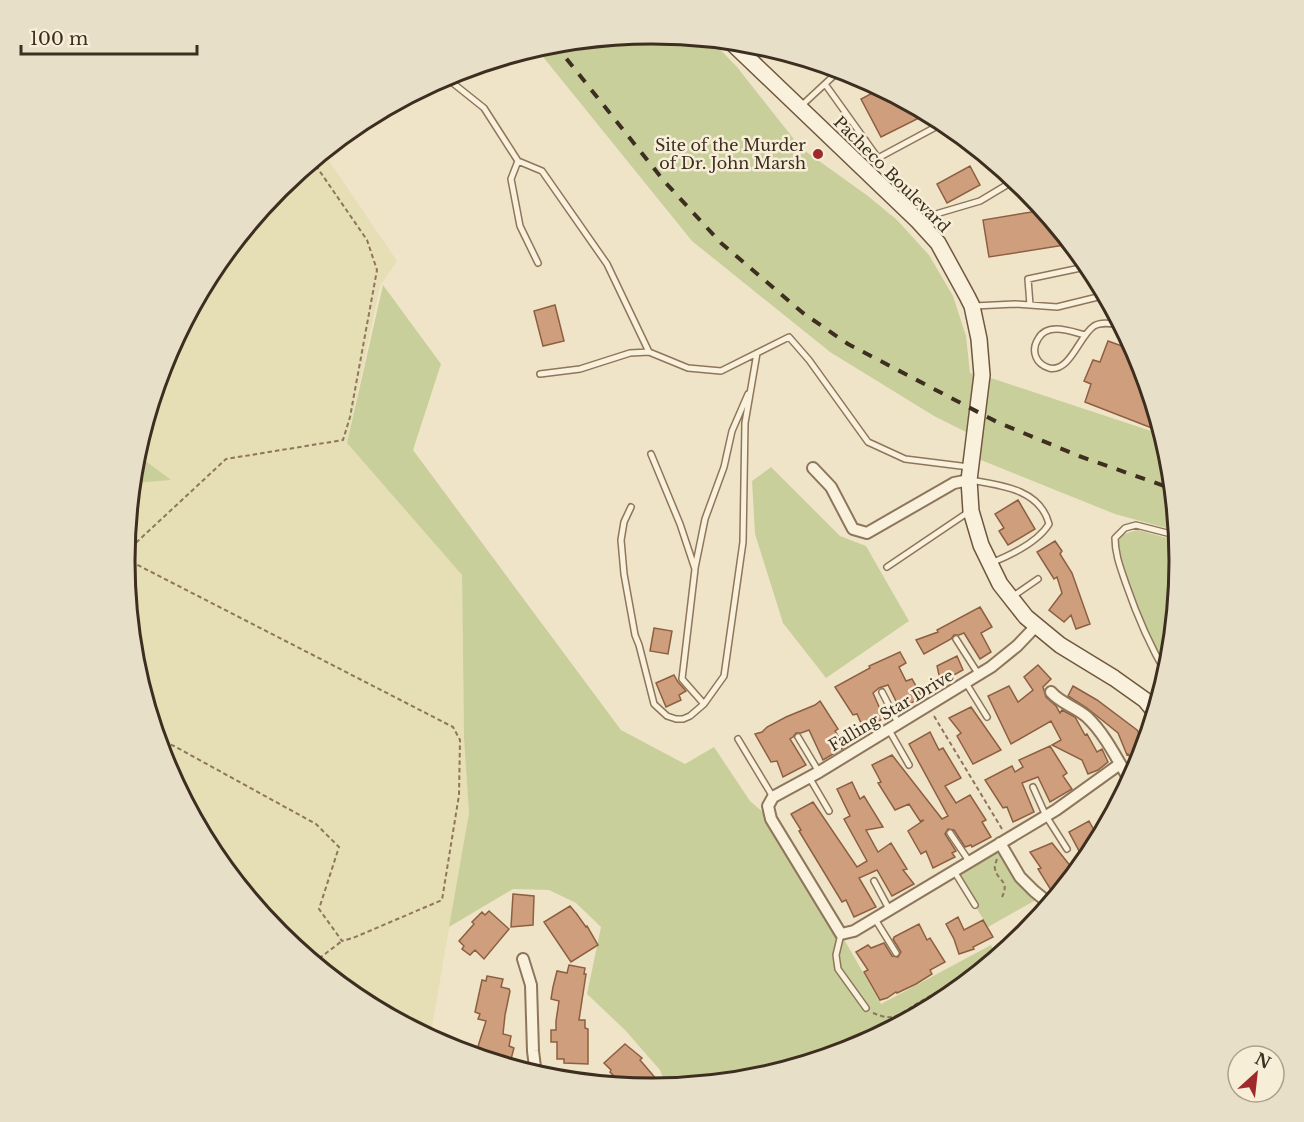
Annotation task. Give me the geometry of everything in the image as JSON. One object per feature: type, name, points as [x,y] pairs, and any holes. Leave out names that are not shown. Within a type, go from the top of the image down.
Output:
[{"type":"main road","name":"Pacheco Boulevard","points":[[740,51],[917,220],[938,243],[972,306],[979,339],[982,375],[969,473],[971,511],[981,545],[1000,584],[1026,617],[1060,645],[1114,678],[1149,705]]},
{"type":"street","points":[[813,468],[831,487],[853,529],[867,533],[969,473]]},
{"type":"street","name":"Falling Star Drive","points":[[773,797],[979,675],[1007,655],[1036,626]]},
{"type":"street","points":[[1051,692],[1055,697],[1085,715],[1097,727],[1124,772]]},
{"type":"street","points":[[773,797],[768,806],[771,819],[841,934],[854,931],[1046,816],[1120,765]]},
{"type":"street","points":[[1004,841],[1020,877],[1044,899]]},
{"type":"street","points":[[523,959],[531,985],[535,1065]]},
{"type":"lane","points":[[799,108],[833,77]]},
{"type":"lane","points":[[453,83],[484,108],[518,161],[542,171],[608,264],[649,352]]},
{"type":"lane","points":[[825,84],[878,158],[935,128]]},
{"type":"lane","points":[[518,161],[511,179],[513,191],[520,226],[538,263]]},
{"type":"lane","points":[[917,220],[980,201],[1007,185]]},
{"type":"lane","points":[[1030,305],[1028,279],[1079,268]]},
{"type":"lane","points":[[972,306],[1015,304],[1058,307],[1097,297]]},
{"type":"lane","points":[[1085,334],[1058,329],[1046,330],[1039,336],[1034,349],[1036,358],[1044,366],[1054,369],[1065,365],[1085,334],[1098,324],[1112,324]]},
{"type":"lane","points":[[540,374],[580,369],[630,353],[649,352],[688,368],[721,371],[789,337],[809,360],[868,442],[905,459],[969,473],[1005,486],[1029,496],[1039,505],[1047,515],[1049,524],[1045,531],[1014,554],[990,564]]},
{"type":"lane","points":[[631,507],[624,522],[621,540],[624,574],[635,635],[654,704],[667,716],[683,719],[704,704],[724,676],[742,542],[745,423],[757,353]]},
{"type":"lane","points":[[704,704],[682,679],[695,569],[705,519],[724,466],[732,431],[751,387]]},
{"type":"lane","points":[[651,454],[695,569]]},
{"type":"lane","points":[[887,567],[971,511]]},
{"type":"lane","points":[[1160,663],[1135,609],[1115,551],[1115,538],[1125,528],[1136,525],[1168,533]]},
{"type":"lane","points":[[1011,598],[1038,579]]},
{"type":"lane","points":[[956,639],[979,675]]},
{"type":"lane","points":[[966,682],[987,717]]},
{"type":"lane","points":[[882,692],[898,723]]},
{"type":"lane","points":[[888,729],[909,765]]},
{"type":"lane","points":[[798,737],[829,811]]},
{"type":"lane","points":[[738,739],[773,797]]},
{"type":"lane","points":[[1033,787],[1046,816],[1067,849]]},
{"type":"lane","points":[[950,833],[970,862]]},
{"type":"lane","points":[[954,871],[975,904]]},
{"type":"lane","points":[[874,881],[890,910]]},
{"type":"lane","points":[[874,919],[896,953]]},
{"type":"lane","points":[[841,934],[836,955],[838,969],[866,1008]]},
{"type":"path","points":[[136,543],[226,459],[343,440],[350,417],[377,270],[367,240],[317,167]]},
{"type":"path","points":[[135,564],[453,727],[460,740],[459,795],[442,900],[342,941],[320,958]]},
{"type":"path","points":[[927,706],[1004,841],[995,867],[1004,882],[1005,891],[1002,897]]},
{"type":"path","points":[[168,744],[316,824],[339,847],[319,909],[342,941]]},
{"type":"path","points":[[866,1008],[874,1014],[892,1017],[936,993]]},
{"type":"shaded area","points":[[327,158],[397,261],[380,286],[347,443],[462,575],[464,738],[469,813],[432,1029],[393,1009],[337,972],[286,927],[241,876],[204,820],[188,790],[162,727],[144,662],[136,595],[136,527],[144,460],[162,395],[188,332],[222,273],[263,220],[286,195]]},
{"type":"green space","points":[[652,44],[719,48],[737,67],[801,148],[897,220],[929,255],[953,296],[966,336],[970,373],[1153,432],[1160,460],[1168,529],[1115,514],[971,456],[974,436],[934,416],[830,352],[692,241],[542,55],[618,45]]},
{"type":"green space","points":[[383,285],[441,364],[413,450],[621,730],[685,764],[714,747],[750,801],[771,819],[881,1004],[991,945],[993,950],[940,991],[881,1025],[850,1039],[786,1061],[753,1069],[720,1074],[663,1078],[660,1070],[625,1030],[587,994],[601,927],[576,903],[549,890],[513,889],[449,927],[469,813],[464,738],[462,575],[347,443]]},
{"type":"green space","points":[[147,462],[171,480],[141,482],[144,463]]},
{"type":"green space","points":[[771,467],[840,536],[866,546],[909,621],[826,678],[783,623],[755,534],[752,481]]},
{"type":"green space","points":[[1138,530],[1169,538],[1168,595],[1161,656],[1138,609],[1117,551],[1118,541],[1125,534]]},
{"type":"green space","points":[[1000,843],[1041,897],[988,927],[954,871]]},
{"type":"building","points":[[872,93],[919,118],[881,137],[861,99]]},
{"type":"building","points":[[970,166],[980,185],[947,203],[937,184]]},
{"type":"building","points":[[1033,212],[1062,245],[989,257],[983,220]]},
{"type":"building","points":[[555,305],[564,341],[543,346],[534,311]]},
{"type":"building","points":[[1108,341],[1122,346],[1152,428],[1085,402],[1091,384],[1084,381],[1093,360],[1100,362]]},
{"type":"building","points":[[1018,500],[1035,529],[1008,545],[999,531],[1004,528],[995,514]]},
{"type":"building","points":[[1055,541],[1072,573],[1090,624],[1076,629],[1071,615],[1064,622],[1049,610],[1062,593],[1057,577],[1054,579],[1037,552]]},
{"type":"building","points":[[980,607],[992,627],[981,633],[991,652],[980,659],[964,633],[954,635],[924,654],[916,640],[938,632],[937,630]]},
{"type":"building","points":[[654,628],[672,631],[668,654],[650,651]]},
{"type":"building","points":[[900,652],[906,663],[899,667],[906,681],[912,679],[922,697],[902,708],[888,685],[879,688],[873,693],[884,718],[864,730],[857,714],[853,715],[835,687],[870,668],[869,666]]},
{"type":"building","points":[[957,656],[963,670],[943,681],[937,666]]},
{"type":"building","points":[[1038,665],[1051,679],[1043,687],[1046,697],[1060,713],[1062,710],[1075,717],[1097,752],[1102,749],[1108,762],[1098,770],[1088,774],[1082,760],[1052,745],[1061,740],[1051,721],[1011,744],[988,696],[1009,686],[1018,702],[1033,690],[1024,677]]},
{"type":"building","points":[[674,675],[686,691],[679,695],[681,700],[666,707],[656,683]]},
{"type":"building","points":[[1073,686],[1097,700],[1137,730],[1139,734],[1130,758],[1127,755],[1118,733],[1068,696]]},
{"type":"building","points":[[820,701],[838,729],[835,731],[845,747],[823,760],[809,730],[796,733],[790,739],[806,765],[783,777],[777,761],[771,762],[755,734]]},
{"type":"building","points":[[971,707],[1001,750],[973,764],[957,736],[961,733],[949,718]]},
{"type":"building","points":[[930,732],[939,750],[943,748],[961,778],[945,786],[956,803],[970,795],[986,820],[982,822],[991,837],[972,847],[971,845],[965,847],[954,830],[948,829],[945,834],[956,851],[952,853],[955,857],[933,868],[926,851],[921,854],[908,831],[924,820],[920,821],[909,804],[895,810],[878,783],[881,782],[872,765],[892,755],[942,819],[948,816],[909,744]]},
{"type":"building","points":[[1050,746],[1067,773],[1063,776],[1072,789],[1050,802],[1038,777],[1022,783],[1034,812],[1013,822],[1007,807],[1003,808],[985,780],[1012,766],[1015,772],[1023,767],[1019,760]]},
{"type":"building","points":[[852,782],[860,799],[864,796],[883,827],[866,830],[878,852],[891,843],[907,869],[903,870],[914,884],[892,896],[877,870],[859,878],[876,907],[854,917],[846,900],[842,902],[791,814],[813,802],[857,867],[867,861],[844,819],[850,816],[837,789]]},
{"type":"building","points":[[1089,821],[1094,830],[1080,852],[1069,832]]},
{"type":"building","points":[[1052,843],[1070,866],[1051,890],[1038,869],[1041,868],[1030,852]]},
{"type":"building","points":[[513,894],[534,896],[533,925],[511,927]]},
{"type":"building","points":[[570,906],[587,926],[598,945],[571,962],[544,922]]},
{"type":"building","points":[[489,911],[509,929],[484,959],[475,950],[470,955],[462,949],[464,946],[459,941],[482,912],[485,915]]},
{"type":"building","points":[[958,917],[964,930],[983,920],[993,937],[973,947],[974,949],[959,954],[946,924]]},
{"type":"building","points":[[919,924],[927,940],[930,938],[945,962],[930,970],[932,974],[916,984],[880,1000],[864,972],[868,970],[856,952],[868,945],[871,948],[884,943],[892,956],[898,957],[901,952],[894,937]]},
{"type":"building","points":[[569,965],[585,968],[579,1020],[585,1020],[585,1028],[588,1029],[588,1064],[564,1063],[564,1059],[557,1059],[557,1042],[551,1042],[551,1030],[556,1030],[559,1001],[551,999],[553,987],[557,971],[567,973]]},
{"type":"building","points":[[487,976],[503,979],[501,987],[510,991],[503,1034],[511,1036],[509,1046],[514,1048],[511,1059],[478,1048],[486,1021],[478,1019],[480,1014],[475,1012],[482,980],[486,981]]},
{"type":"building","points":[[625,1044],[642,1058],[640,1060],[655,1078],[615,1077],[604,1063]]},
{"type":"railway","points":[[561,52],[664,181],[721,243],[803,313],[848,344],[997,422],[1079,456],[1164,486]]},
{"type":"place","name":"Site of the Murder of Dr. John Marsh","points":[[818,154]]}]
